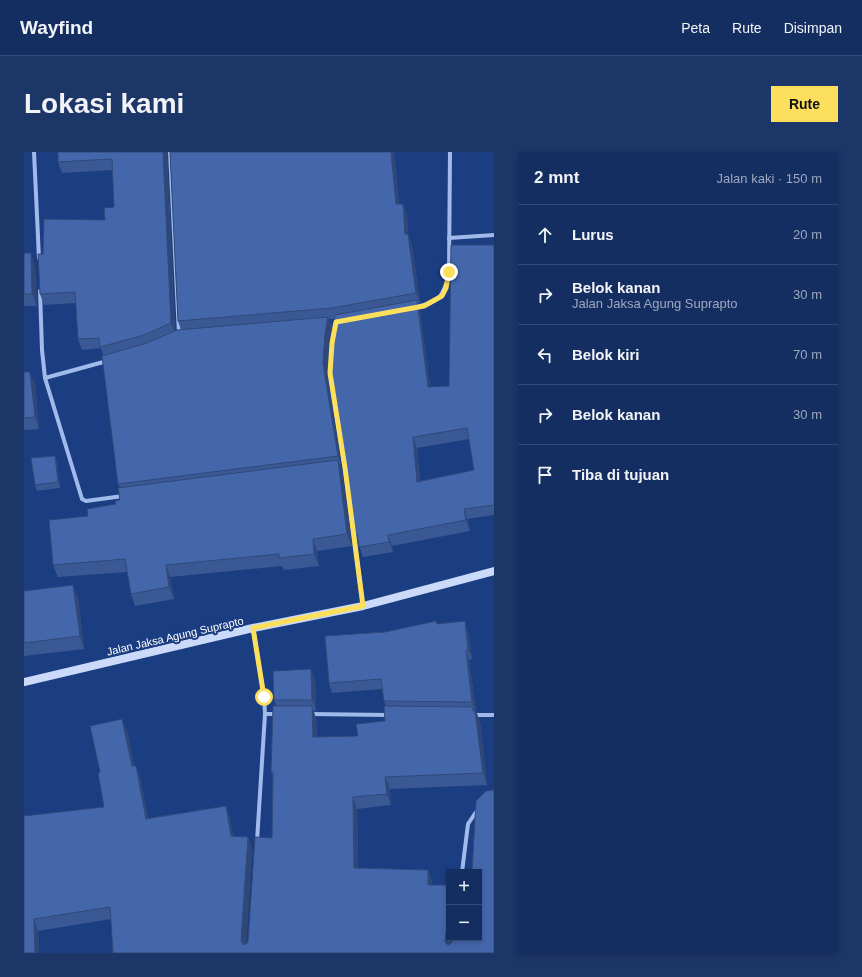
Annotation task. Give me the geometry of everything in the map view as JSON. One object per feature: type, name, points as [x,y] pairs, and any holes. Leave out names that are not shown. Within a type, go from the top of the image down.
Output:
[{"type":"main road","name":"Jalan Jaksa Agung Suprapto","points":[[24,682],[253,628],[363,606],[494,571]]},
{"type":"street","points":[[34,152],[39,263]]},
{"type":"street","points":[[170,152],[179,336]]},
{"type":"street","points":[[410,308],[424,306],[442,296],[446,288],[449,272],[450,152]]},
{"type":"street","points":[[449,238],[494,235]]},
{"type":"street","points":[[40,287],[42,350],[45,378],[82,499],[86,501],[125,496]]},
{"type":"street","points":[[173,339],[179,336],[187,336]]},
{"type":"street","points":[[332,358],[330,373],[345,468],[363,606]]},
{"type":"street","points":[[45,378],[112,360]]},
{"type":"street","points":[[338,469],[345,468]]},
{"type":"street","points":[[253,628],[264,697],[265,714],[256,850]]},
{"type":"street","points":[[265,714],[281,714]]},
{"type":"street","points":[[304,714],[391,715]]},
{"type":"street","points":[[462,715],[494,715]]},
{"type":"street","points":[[462,869],[468,824],[484,803]]},
{"type":"building","points":[[58,152],[163,152],[171,323],[144,335],[100,347],[99,338],[78,339],[75,292],[40,294],[38,254],[43,254],[44,219],[105,220],[104,208],[114,207],[112,159],[58,162]]},
{"type":"building","points":[[170,152],[391,152],[396,204],[403,204],[405,234],[408,234],[416,293],[332,308],[178,321]]},
{"type":"building","points":[[451,245],[494,245],[494,505],[464,509],[466,520],[388,535],[389,542],[359,547],[357,534],[355,534],[330,362],[335,315],[417,300],[428,387],[449,386]],"holes":[[[467,428],[474,470],[417,482],[413,437]]]},
{"type":"building","points":[[24,253],[31,253],[32,294],[24,294]]},
{"type":"building","points":[[328,317],[323,364],[338,456],[118,484],[102,356],[147,343],[177,330]]},
{"type":"building","points":[[24,372],[30,372],[35,417],[24,418]]},
{"type":"building","points":[[55,456],[58,482],[35,485],[31,458]]},
{"type":"building","points":[[338,460],[347,534],[313,539],[314,554],[279,558],[279,554],[166,565],[169,587],[131,594],[125,559],[53,565],[49,520],[88,516],[87,509],[116,504],[115,501],[120,500],[118,488]]},
{"type":"building","points":[[73,585],[80,636],[24,643],[24,591]]},
{"type":"building","points":[[436,621],[437,624],[465,621],[468,650],[466,650],[472,702],[384,701],[381,679],[329,683],[325,636],[385,632]]},
{"type":"building","points":[[311,669],[312,700],[274,700],[273,671]]},
{"type":"building","points":[[273,706],[312,706],[313,737],[358,736],[356,724],[385,721],[384,706],[472,707],[473,711],[475,711],[483,773],[385,777],[387,794],[353,797],[354,868],[428,870],[428,885],[446,885],[445,942],[449,945],[452,941],[482,941],[482,869],[472,869],[476,801],[486,791],[494,790],[494,953],[113,953],[110,907],[34,919],[35,953],[24,953],[24,816],[104,807],[98,773],[100,772],[90,726],[122,719],[132,766],[136,766],[146,819],[226,806],[231,836],[248,837],[241,941],[245,945],[248,942],[255,837],[272,838],[273,772],[271,772]]},
{"type":"route","points":[[264,697],[253,628],[363,606],[345,468],[330,373],[332,343],[336,322],[424,306],[442,296],[446,288],[449,272]]}]
